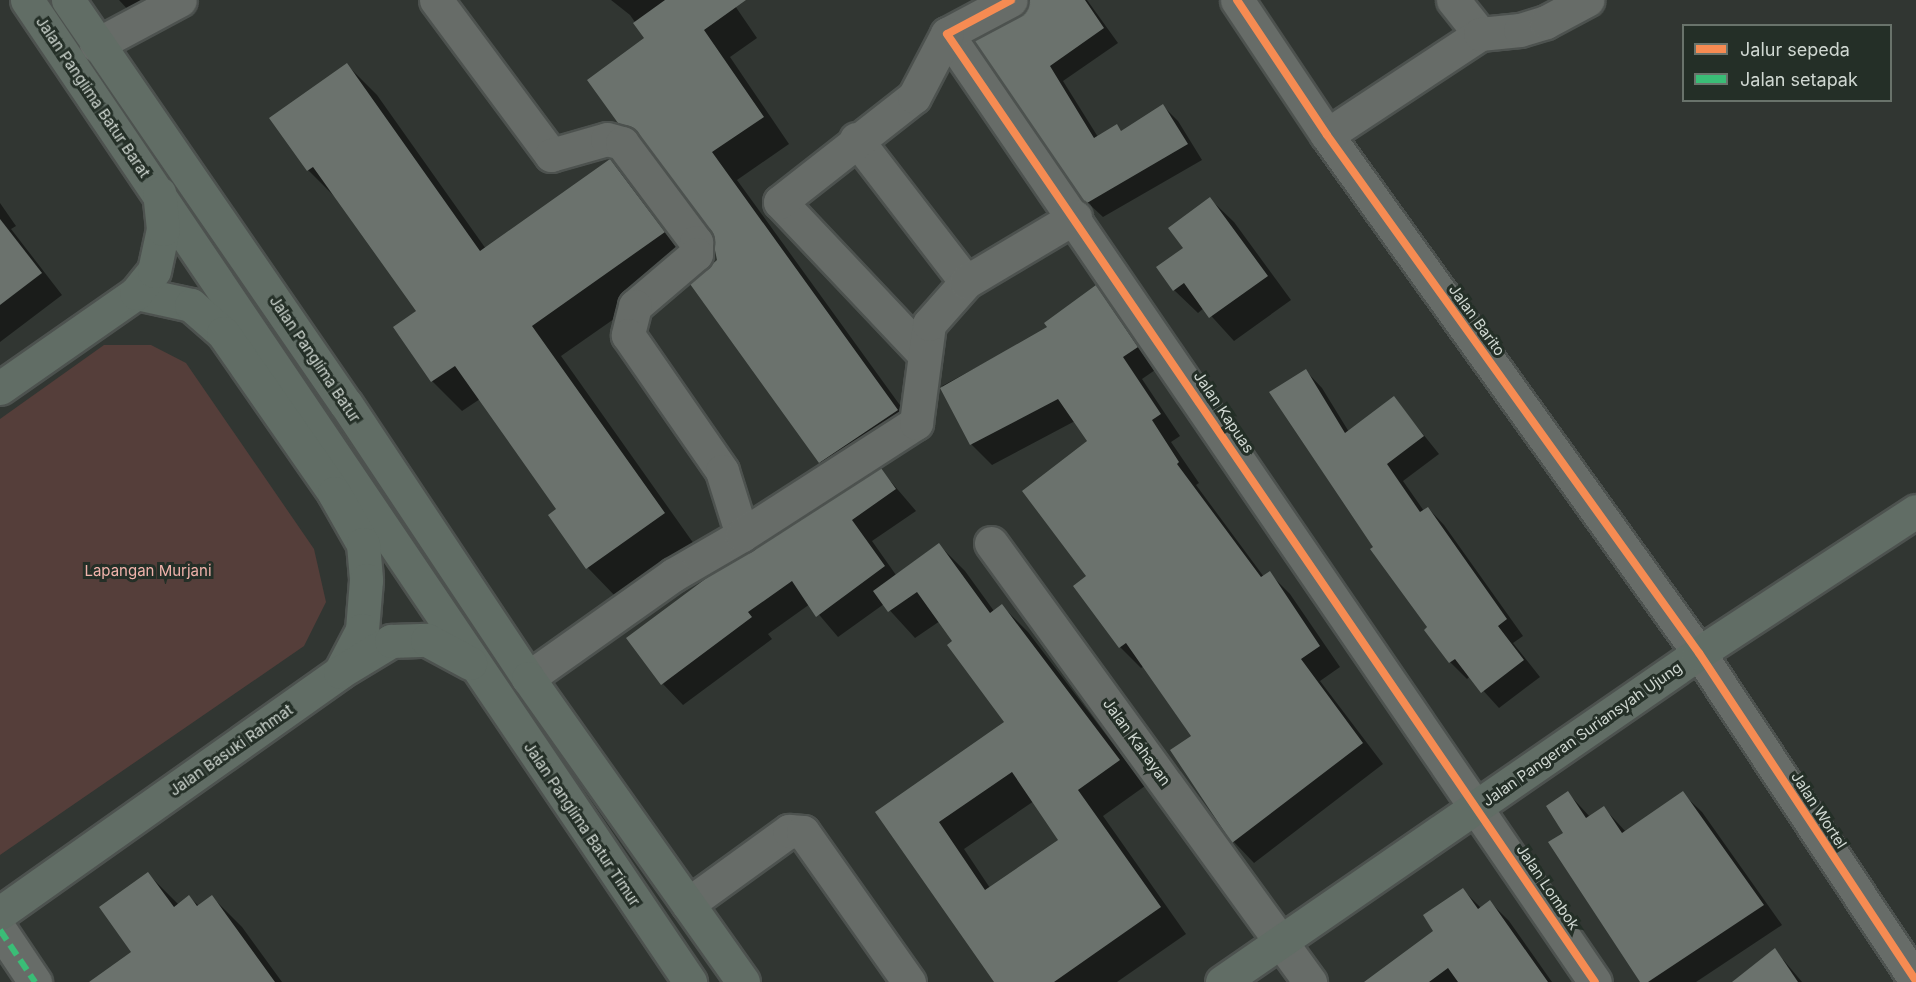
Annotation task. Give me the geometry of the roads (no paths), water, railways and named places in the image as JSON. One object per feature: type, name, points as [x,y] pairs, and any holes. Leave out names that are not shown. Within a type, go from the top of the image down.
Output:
[{"type":"main road","name":"Jalan Panglima Batur Barat","points":[[27,0],[159,193]]},
{"type":"main road","points":[[68,0],[96,45]]},
{"type":"main road","name":"Jalan Panglima Batur","points":[[96,45],[220,219],[528,678]]},
{"type":"main road","points":[[0,388],[136,293],[154,271],[163,229],[159,193]]},
{"type":"main road","points":[[159,193],[474,665]]},
{"type":"main road","points":[[136,293],[190,305],[223,333],[334,493],[363,544],[366,580],[362,630],[340,672]]},
{"type":"main road","name":"Jalan Pangeran Suriansyah Ujung","points":[[1222,982],[1699,653],[1916,511]]},
{"type":"main road","name":"Jalan Basuki Rahmat","points":[[0,913],[340,672],[391,641],[427,640],[474,665]]},
{"type":"main road","name":"Jalan Panglima Batur Timur","points":[[474,665],[690,982]]},
{"type":"main road","points":[[528,678],[743,982]]},
{"type":"street","points":[[96,45],[180,0]]},
{"type":"street","points":[[436,0],[551,155],[607,139],[622,143],[696,242],[696,254],[635,306],[628,335],[722,471],[742,536]]},
{"type":"street","points":[[923,353],[780,202],[856,139],[914,97],[947,34],[1011,0]]},
{"type":"street","name":"Jalan Barito","points":[[1237,0],[1327,135],[1699,653]]},
{"type":"street","points":[[1453,0],[1480,34]]},
{"type":"street","points":[[1327,135],[1480,34],[1528,28],[1587,0]]},
{"type":"street","name":"Jalan Kapuas","points":[[947,34],[1478,806]]},
{"type":"street","points":[[856,139],[966,282]]},
{"type":"street","points":[[528,678],[673,575],[742,536],[916,423],[923,353],[929,324],[966,282],[1075,217]]},
{"type":"street","name":"Jalan Kahayan","points":[[991,543],[1310,982]]},
{"type":"street","name":"Jalan Wortel","points":[[1699,653],[1916,981]]},
{"type":"street","name":"Jalan Lombok","points":[[1478,806],[1595,982]]},
{"type":"street","points":[[687,904],[789,831],[803,832],[909,982]]},
{"type":"street","points":[[0,930],[35,982]]},
{"type":"park label","name":"Lapangan Murjani","points":[[148,571]]}]
